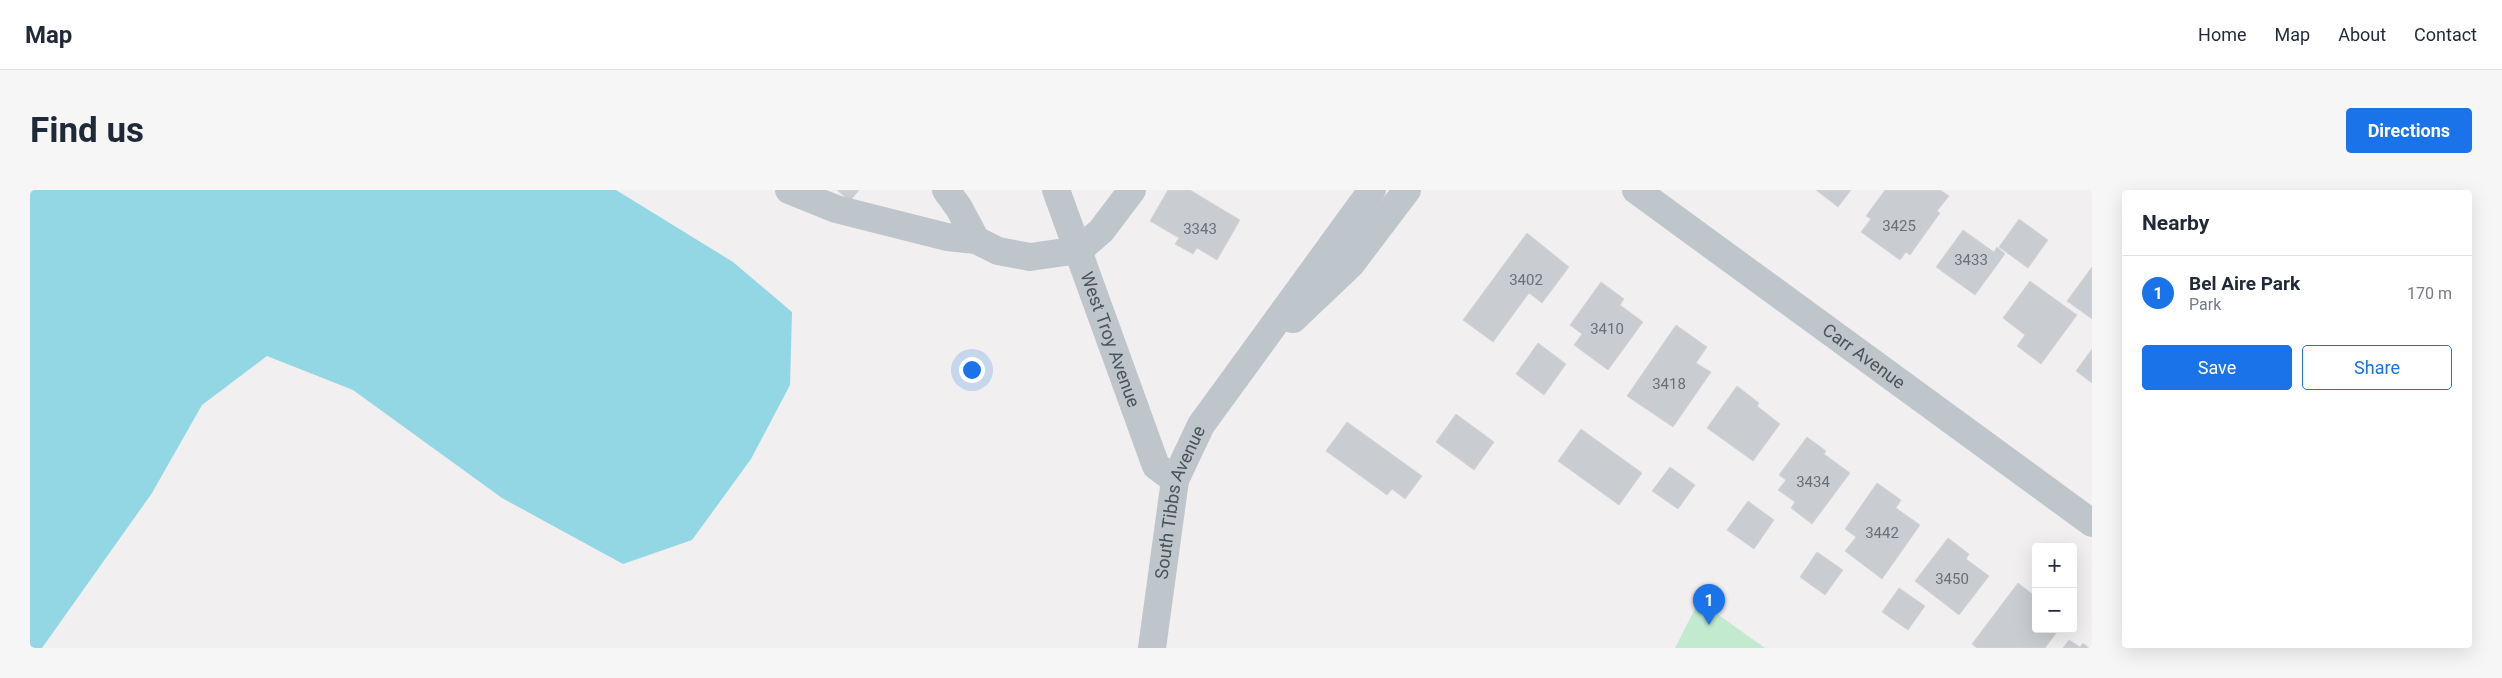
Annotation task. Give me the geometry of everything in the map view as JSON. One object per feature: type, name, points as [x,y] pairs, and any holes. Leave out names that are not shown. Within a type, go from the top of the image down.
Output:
[{"type":"street","points":[[789,190],[836,209],[947,237],[976,240],[998,251],[1030,257],[1079,250],[1101,231],[1132,190]]},
{"type":"street","points":[[946,190],[959,208],[976,240]]},
{"type":"street","name":"West Troy Avenue","points":[[1056,190],[1156,466],[1175,480]]},
{"type":"street","name":"South Tibbs Avenue","points":[[1152,648],[1175,480],[1201,425],[1239,370],[1372,190]]},
{"type":"street","name":"South Tibbs Avenue","points":[[1239,370],[1351,264],[1406,190]]},
{"type":"street","name":"Carr Avenue","points":[[1636,190],[2092,524]]},
{"type":"green space","points":[[1699,601],[1765,648],[1675,648]]},
{"type":"water","points":[[30,190],[616,190],[733,262],[792,312],[790,385],[751,459],[692,540],[623,564],[502,498],[353,390],[267,356],[202,405],[152,493],[42,648],[30,648]]},
{"type":"building","points":[[837,190],[859,190],[850,201]]},
{"type":"building","points":[[1168,190],[1190,190],[1240,220],[1217,260],[1197,248],[1193,254],[1175,244],[1179,238],[1150,221]]},
{"type":"building","points":[[1816,190],[1851,190],[1838,207]]},
{"type":"building","points":[[1885,190],[1940,190],[1949,196],[1937,211],[1940,213],[1910,255],[1906,252],[1900,260],[1861,232],[1871,219],[1866,216]]},
{"type":"building","points":[[2019,219],[2048,240],[2028,268],[1999,247]]},
{"type":"building","points":[[1963,230],[1994,252],[1997,247],[2005,254],[1975,295],[1936,267]]},
{"type":"building","points":[[1527,233],[1569,267],[1542,303],[1529,293],[1493,342],[1463,320]]},
{"type":"building","points":[[2092,267],[2092,319],[2067,301]]},
{"type":"building","points":[[2030,281],[2077,315],[2041,364],[2017,346],[2025,335],[2003,318]]},
{"type":"building","points":[[1601,282],[1624,299],[1620,305],[1643,322],[1608,370],[1574,345],[1582,334],[1570,325]]},
{"type":"building","points":[[1676,325],[1707,347],[1696,363],[1711,372],[1673,427],[1627,396]]},
{"type":"building","points":[[1538,343],[1566,364],[1544,395],[1516,374]]},
{"type":"building","points":[[2092,349],[2092,383],[2076,371]]},
{"type":"building","points":[[1737,386],[1759,403],[1757,406],[1780,424],[1753,461],[1707,428]]},
{"type":"building","points":[[1456,414],[1494,442],[1474,470],[1436,442]]},
{"type":"building","points":[[1347,422],[1422,476],[1405,499],[1392,489],[1387,495],[1326,451]]},
{"type":"building","points":[[1581,429],[1642,473],[1619,505],[1558,461]]},
{"type":"building","points":[[1807,437],[1826,451],[1824,454],[1850,473],[1812,524],[1791,508],[1795,502],[1778,490],[1786,480],[1779,475]]},
{"type":"building","points":[[1670,467],[1695,485],[1678,509],[1652,491]]},
{"type":"building","points":[[1877,483],[1901,500],[1896,508],[1920,525],[1882,579],[1845,551],[1856,537],[1845,529]]},
{"type":"building","points":[[1748,501],[1774,520],[1754,549],[1727,530]]},
{"type":"building","points":[[1948,538],[1969,554],[1966,559],[1989,576],[1959,615],[1915,581]]},
{"type":"building","points":[[1817,552],[1843,570],[1825,595],[1800,577]]},
{"type":"building","points":[[2018,583],[2032,594],[2032,633],[2056,633],[2045,648],[1977,648],[1972,644]]},
{"type":"building","points":[[1899,588],[1925,606],[1908,630],[1882,612]]},
{"type":"building","points":[[2069,640],[2080,647],[2083,643],[2089,648],[2063,648]]},
{"type":"place","name":"Bel Aire Park","points":[[1709,625]]}]
